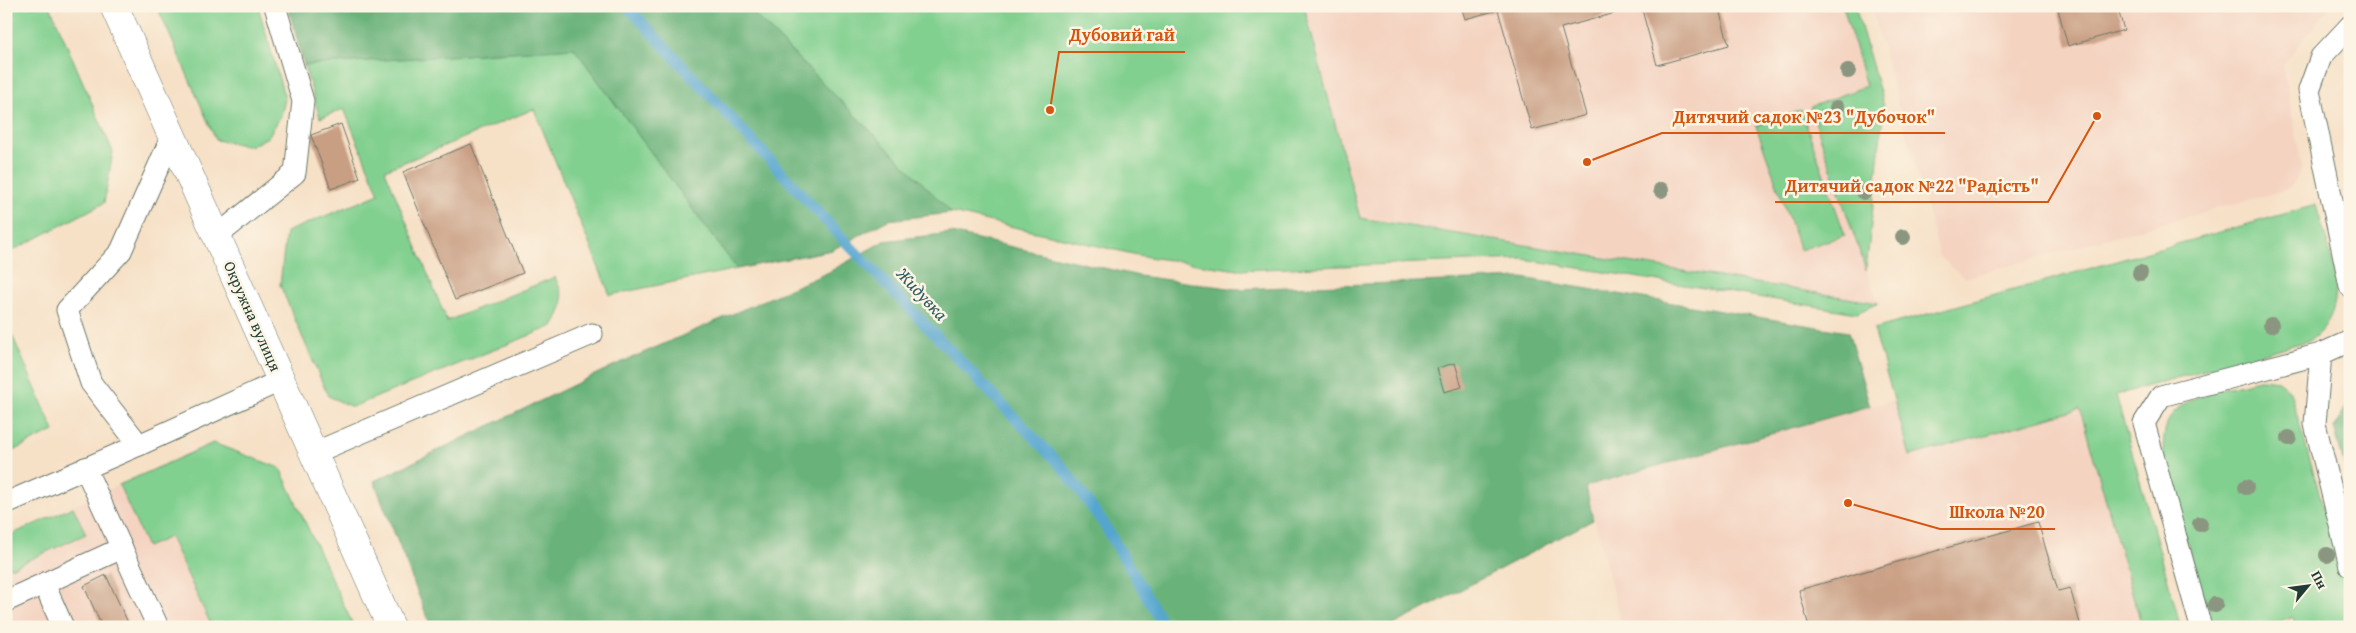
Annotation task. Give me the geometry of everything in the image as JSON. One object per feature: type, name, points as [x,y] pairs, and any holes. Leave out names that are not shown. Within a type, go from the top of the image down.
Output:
[{"type":"main road","name":"Окружна вулиця","points":[[114,6],[391,627]]},
{"type":"lane","points":[[217,236],[295,173],[303,101],[276,6]]},
{"type":"lane","points":[[2350,26],[2320,57],[2309,90],[2350,286]]},
{"type":"lane","points":[[139,445],[92,383],[67,310],[121,250],[172,136]]},
{"type":"lane","points":[[314,453],[592,334]]},
{"type":"lane","points":[[2201,627],[2144,423],[2160,396],[2321,354],[2350,341]]},
{"type":"lane","points":[[2321,354],[2315,424],[2350,566]]},
{"type":"lane","points":[[6,503],[282,380]]},
{"type":"lane","points":[[85,468],[158,627]]},
{"type":"lane","points":[[6,601],[122,548]]},
{"type":"lane","points":[[44,584],[63,627]]},
{"type":"shaded area","points":[[1304,6],[1843,6],[1866,87],[1810,107],[1878,303],[1360,218]]},
{"type":"shaded area","points":[[1871,6],[2330,6],[2283,65],[2302,167],[2291,188],[1965,278],[1940,257]]},
{"type":"shaded area","points":[[2064,352],[2142,627],[1622,627],[1586,486]]},
{"type":"shaded area","points":[[119,485],[147,547],[170,536],[212,627],[6,627],[6,537]]},
{"type":"green space","points":[[6,6],[50,6],[113,152],[104,203],[6,254]]},
{"type":"green space","points":[[157,6],[258,6],[285,99],[281,116],[268,137],[251,146],[216,140]]},
{"type":"green space","points":[[288,6],[746,6],[952,213],[888,220],[832,250],[737,269],[574,48],[304,65]]},
{"type":"green space","points":[[746,6],[1304,6],[1360,218],[1878,303],[1857,313],[1523,259],[1238,270],[1142,256],[952,213]]},
{"type":"green space","points":[[1843,6],[1855,6],[1884,106],[1866,270],[1810,107],[1866,86]]},
{"type":"green space","points":[[574,48],[737,269],[610,295],[534,109],[385,170],[447,321],[555,277],[563,302],[553,326],[352,407],[328,396],[280,285],[286,232],[379,194],[344,109],[320,118],[304,65]]},
{"type":"green space","points":[[1801,110],[1845,235],[1800,250],[1756,126]]},
{"type":"green space","points":[[2316,205],[2332,259],[2336,294],[2332,311],[2325,326],[2311,340],[2116,395],[2181,627],[2142,627],[2080,409],[1910,456],[1874,329]]},
{"type":"green space","points":[[951,233],[1139,276],[1236,289],[1522,278],[1848,332],[1870,406],[1586,486],[1593,520],[1390,627],[431,627],[374,481],[613,366],[829,272],[884,241]]},
{"type":"green space","points":[[6,321],[54,431],[6,454]]},
{"type":"green space","points":[[2263,379],[2278,381],[2290,391],[2350,600],[2350,627],[2296,627],[2293,617],[2259,627],[2211,627],[2163,458],[2165,431],[2171,416],[2178,408],[2188,402],[2226,388]]},
{"type":"green space","points":[[2350,400],[2350,486],[2334,428]]},
{"type":"green space","points":[[213,443],[280,468],[354,627],[212,627],[170,537],[147,547],[119,485]]},
{"type":"green space","points":[[73,507],[86,534],[11,568],[6,558],[6,537]]},
{"type":"building","points":[[1461,6],[1637,7],[1561,28],[1586,115],[1532,130],[1498,10],[1465,19]]},
{"type":"building","points":[[1641,6],[1718,6],[1729,45],[1657,65]]},
{"type":"building","points":[[2057,6],[2117,6],[2124,30],[2068,46]]},
{"type":"building","points":[[341,124],[360,178],[331,189],[311,135]]},
{"type":"building","points":[[471,144],[523,273],[455,300],[403,172]]},
{"type":"building","points":[[1455,363],[1462,387],[1444,392],[1437,368]]},
{"type":"building","points":[[2038,522],[2058,591],[2070,588],[2081,627],[1809,627],[1799,590]]},
{"type":"building","points":[[106,575],[130,627],[102,627],[84,586]]},
{"type":"waterway","name":"Жидувка","points":[[627,6],[844,240],[1063,468],[1102,521],[1165,627]]},
{"type":"place","name":"Дубовий гай","points":[[1050,110]]},
{"type":"place","name":"Дитячий садок №22 \"Радість\"","points":[[2097,116]]},
{"type":"place","name":"Дитячий садок №23 \"Дубочок\"","points":[[1587,162]]},
{"type":"place","name":"Школа №20","points":[[1848,503]]}]
